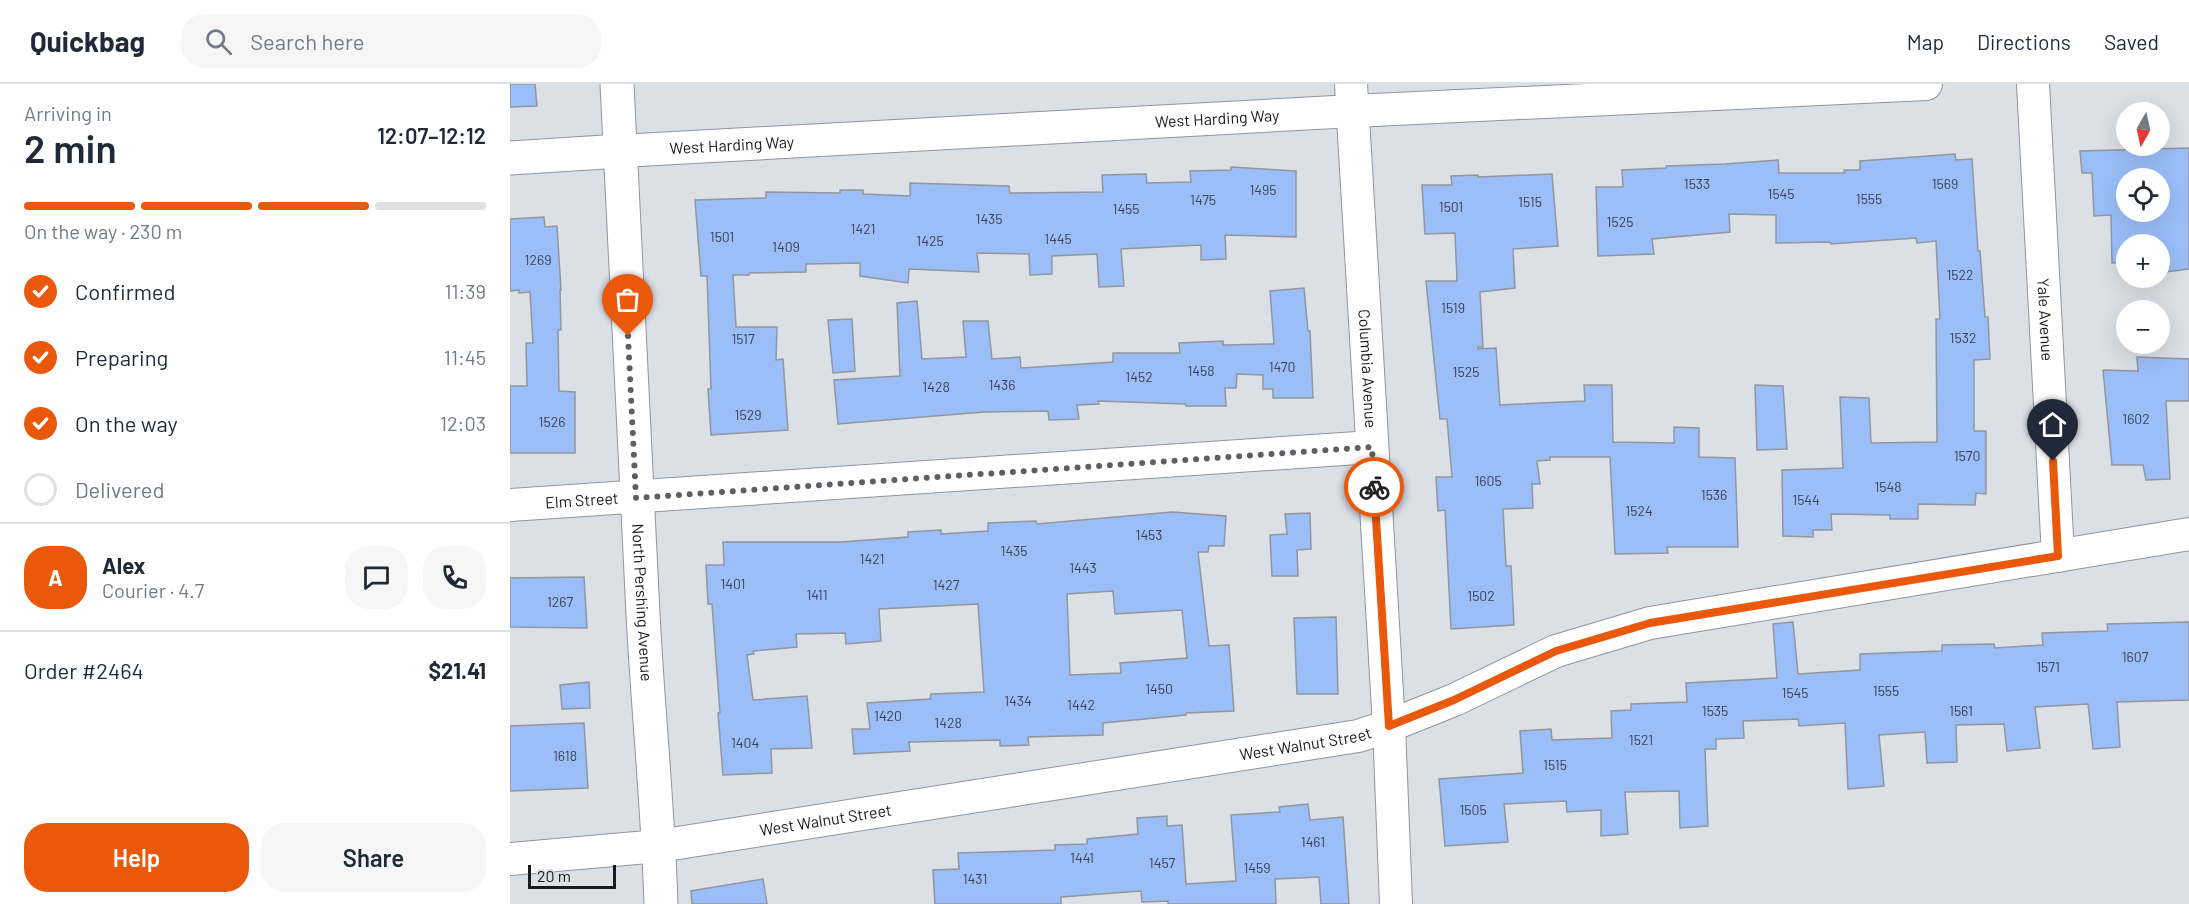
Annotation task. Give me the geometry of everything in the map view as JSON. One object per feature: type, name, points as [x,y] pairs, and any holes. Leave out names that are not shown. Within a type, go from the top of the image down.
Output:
[{"type":"main road","name":"North Pershing Avenue","points":[[617,84],[636,498],[661,904]]},
{"type":"main road","name":"West Harding Way","points":[[510,158],[620,151]]},
{"type":"street","name":"West Harding Way","points":[[620,151],[1352,98],[1926,84]]},
{"type":"street","name":"Yale Avenue","points":[[2033,84],[2058,556]]},
{"type":"street","name":"Columbia Avenue","points":[[1352,98],[1389,726],[1396,904]]},
{"type":"street","name":"Elm Street","points":[[510,505],[1372,447]]},
{"type":"street","name":"West Walnut Street","points":[[510,859],[659,846],[1358,736],[1454,700],[1556,651],[1650,623],[2189,534]]},
{"type":"building","points":[[510,84],[535,84],[537,106],[510,107]]},
{"type":"building","points":[[2189,148],[2189,269],[2170,271],[2170,234],[2116,234],[2116,263],[2112,263],[2111,215],[2094,216],[2092,173],[2082,173],[2080,151],[2116,150],[2116,156],[2170,156],[2170,149]]},
{"type":"building","points":[[1955,154],[1956,160],[1972,159],[1978,251],[1980,251],[1985,317],[1988,317],[1990,359],[1974,360],[1974,431],[1986,431],[1986,494],[1976,493],[1975,505],[1918,504],[1918,519],[1890,519],[1890,515],[1831,514],[1832,530],[1813,530],[1813,537],[1783,536],[1782,470],[1843,468],[1840,397],[1869,398],[1871,443],[1937,442],[1936,319],[1940,319],[1936,241],[1917,243],[1916,238],[1831,244],[1830,242],[1776,243],[1776,215],[1729,214],[1730,232],[1652,239],[1654,254],[1598,256],[1596,187],[1623,187],[1622,170],[1778,160],[1779,173],[1845,173],[1844,170],[1860,170],[1860,161]]},
{"type":"building","points":[[1231,167],[1296,171],[1296,237],[1225,235],[1226,259],[1201,260],[1201,245],[1121,249],[1124,286],[1099,287],[1097,254],[1052,256],[1052,274],[1030,275],[1029,254],[977,253],[979,272],[909,269],[908,283],[860,276],[860,263],[806,264],[806,272],[733,275],[736,327],[777,327],[776,360],[783,359],[788,430],[711,435],[708,389],[711,389],[707,276],[701,276],[695,200],[766,198],[766,192],[840,193],[840,190],[863,190],[863,194],[910,196],[910,183],[1009,186],[1010,193],[1103,192],[1102,175],[1146,174],[1147,183],[1191,182],[1190,171],[1231,170]]},
{"type":"building","points":[[1552,174],[1558,246],[1513,249],[1515,288],[1480,292],[1483,347],[1478,347],[1478,349],[1496,348],[1500,405],[1585,401],[1584,385],[1612,385],[1613,442],[1674,443],[1674,427],[1699,428],[1699,457],[1735,458],[1738,547],[1667,547],[1668,553],[1615,554],[1610,457],[1550,457],[1550,460],[1537,461],[1540,484],[1532,484],[1533,508],[1503,509],[1506,566],[1511,566],[1514,625],[1451,629],[1445,510],[1438,511],[1436,477],[1452,477],[1447,419],[1440,419],[1426,281],[1457,281],[1455,233],[1425,234],[1422,185],[1452,185],[1451,176]]},
{"type":"building","points":[[544,217],[545,227],[557,226],[561,290],[561,330],[558,330],[559,391],[575,392],[575,453],[510,453],[510,386],[527,386],[526,343],[533,343],[530,292],[510,291],[510,219]]},
{"type":"building","points":[[1304,288],[1308,331],[1310,331],[1313,398],[1273,398],[1273,389],[1263,389],[1263,375],[1237,374],[1236,388],[1225,388],[1226,406],[1098,401],[1099,404],[1077,405],[1079,419],[1049,420],[1048,411],[984,412],[838,424],[834,380],[900,376],[897,303],[917,301],[922,359],[966,357],[963,321],[988,321],[992,359],[1020,357],[1021,368],[1113,362],[1113,353],[1180,353],[1179,343],[1223,341],[1223,345],[1274,344],[1270,291]]},
{"type":"building","points":[[852,319],[855,371],[833,373],[828,320]]},
{"type":"building","points":[[2137,357],[2189,359],[2189,401],[2166,401],[2170,479],[2146,480],[2143,465],[2112,465],[2103,370],[2138,371]]},
{"type":"building","points":[[1755,385],[1783,386],[1787,449],[1757,450]]},
{"type":"building","points":[[1172,512],[1226,516],[1224,546],[1209,546],[1208,552],[1198,552],[1209,646],[1229,645],[1234,711],[1186,713],[1186,715],[1103,723],[1103,735],[1028,737],[1029,745],[1000,746],[1000,740],[909,742],[910,751],[854,754],[852,729],[870,729],[867,703],[930,699],[931,694],[984,692],[978,604],[879,609],[881,641],[846,644],[845,633],[796,634],[797,647],[753,651],[754,654],[747,655],[753,700],[807,696],[812,748],[771,749],[772,773],[723,775],[712,604],[708,604],[706,565],[724,565],[723,542],[841,542],[908,537],[908,532],[941,530],[941,534],[988,531],[988,523],[1036,521],[1037,524]],"holes":[[[1113,591],[1115,614],[1182,610],[1187,658],[1120,663],[1121,673],[1070,675],[1067,594]]]},
{"type":"building","points":[[1310,513],[1311,549],[1297,550],[1298,576],[1272,576],[1270,535],[1287,534],[1285,514]]},
{"type":"building","points":[[584,577],[587,628],[510,627],[510,578]]},
{"type":"building","points":[[1336,617],[1338,694],[1297,694],[1294,618]]},
{"type":"building","points":[[1793,622],[1798,674],[1860,670],[1860,654],[1942,651],[1942,645],[1994,644],[1995,648],[2043,645],[2042,633],[2108,631],[2107,624],[2189,622],[2189,700],[2117,702],[2120,747],[2093,749],[2088,704],[2035,707],[2040,748],[2007,751],[2004,724],[1956,725],[1957,762],[1927,763],[1925,732],[1879,735],[1884,786],[1848,789],[1845,723],[1799,726],[1798,719],[1743,721],[1744,738],[1716,739],[1716,749],[1705,749],[1708,826],[1680,828],[1679,791],[1625,792],[1628,834],[1601,836],[1601,810],[1567,812],[1566,801],[1504,804],[1508,842],[1445,846],[1439,779],[1523,773],[1520,731],[1551,729],[1552,740],[1612,738],[1611,711],[1631,710],[1631,704],[1687,702],[1686,683],[1777,678],[1773,624]]},
{"type":"building","points":[[589,682],[590,708],[562,709],[560,685]]},
{"type":"building","points":[[584,723],[588,788],[510,791],[510,726]]},
{"type":"building","points":[[1308,804],[1310,820],[1343,817],[1349,904],[1321,904],[1319,877],[1275,879],[1276,904],[1142,902],[1141,891],[1061,897],[1061,904],[935,904],[933,870],[959,869],[958,853],[1055,850],[1055,845],[1087,844],[1087,839],[1138,834],[1137,818],[1167,816],[1167,826],[1182,825],[1186,884],[1236,881],[1231,815],[1280,812],[1279,807]]},
{"type":"building","points":[[763,879],[767,904],[692,904],[691,891]]},
{"type":"way so far","points":[[628,336],[636,498],[1372,447],[1374,487]]},
{"type":"route","points":[[1374,487],[1389,726],[1454,700],[1556,651],[1650,623],[2058,556],[2053,461]]}]
